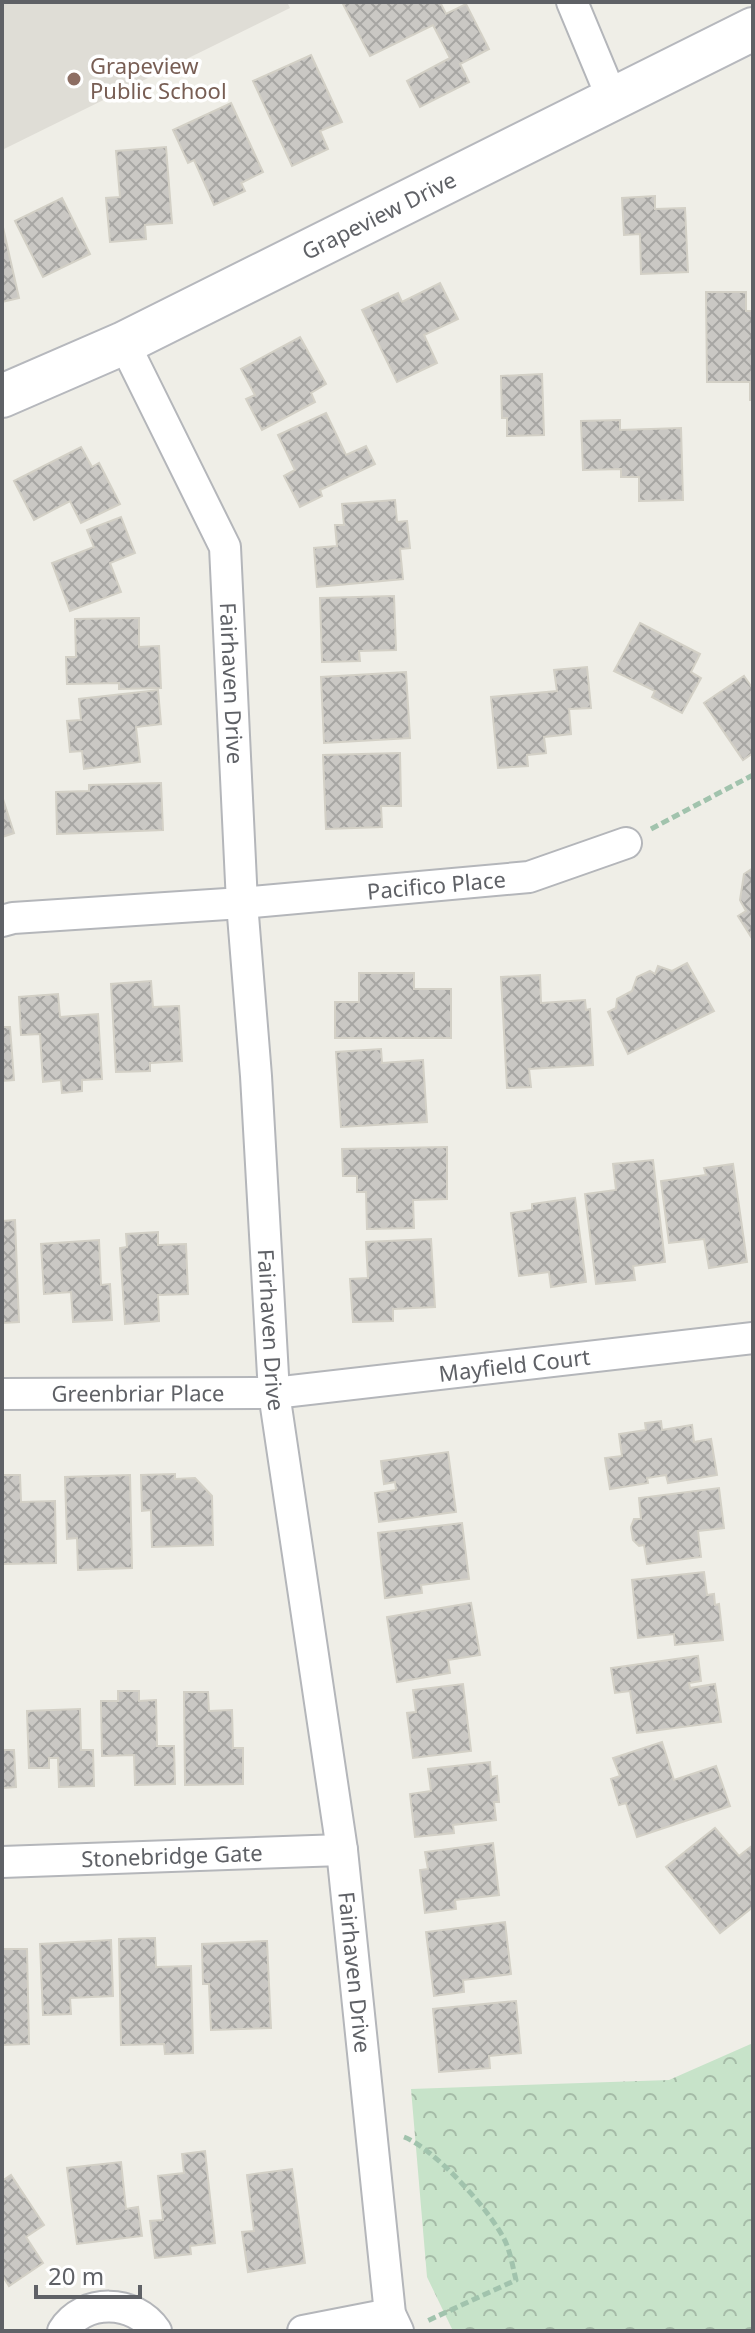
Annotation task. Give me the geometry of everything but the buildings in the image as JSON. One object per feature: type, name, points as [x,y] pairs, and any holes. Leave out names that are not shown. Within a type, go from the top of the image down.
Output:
[{"type":"street","points":[[572,2],[612,98]]},
{"type":"street","name":"Grapeview Drive","points":[[2,396],[124,343],[753,29]]},
{"type":"street","name":"Fairhaven Drive","points":[[124,343],[225,547],[242,903],[256,1076],[274,1393],[342,1850],[371,2134],[402,2323]]},
{"type":"street","name":"Pacifico Place","points":[[242,903],[529,877],[626,843]]},
{"type":"street","points":[[2,921],[242,903]]},
{"type":"street","name":"Mayfield Court","points":[[274,1393],[753,1338]]},
{"type":"street","name":"Greenbriar Place","points":[[2,1394],[274,1393]]},
{"type":"street","name":"Stonebridge Gate","points":[[2,1862],[342,1850]]},
{"type":"street","points":[[63,2331],[82,2313],[100,2306],[120,2307],[137,2313],[156,2331]]},
{"type":"street","points":[[303,2331],[402,2323]]},
{"type":"path","points":[[626,843],[753,775]]},
{"type":"path","points":[[371,2134],[407,2137],[467,2188],[506,2243],[516,2280],[402,2323]]},
{"type":"shaded area","name":"Grapeview Public School","points":[[2,2],[287,2],[290,8],[2,150]]},
{"type":"green space","points":[[753,2043],[753,2331],[453,2331],[427,2277],[411,2089],[669,2080]]},
{"type":"place","name":"Grapeview Public School","points":[[74,79]]}]
